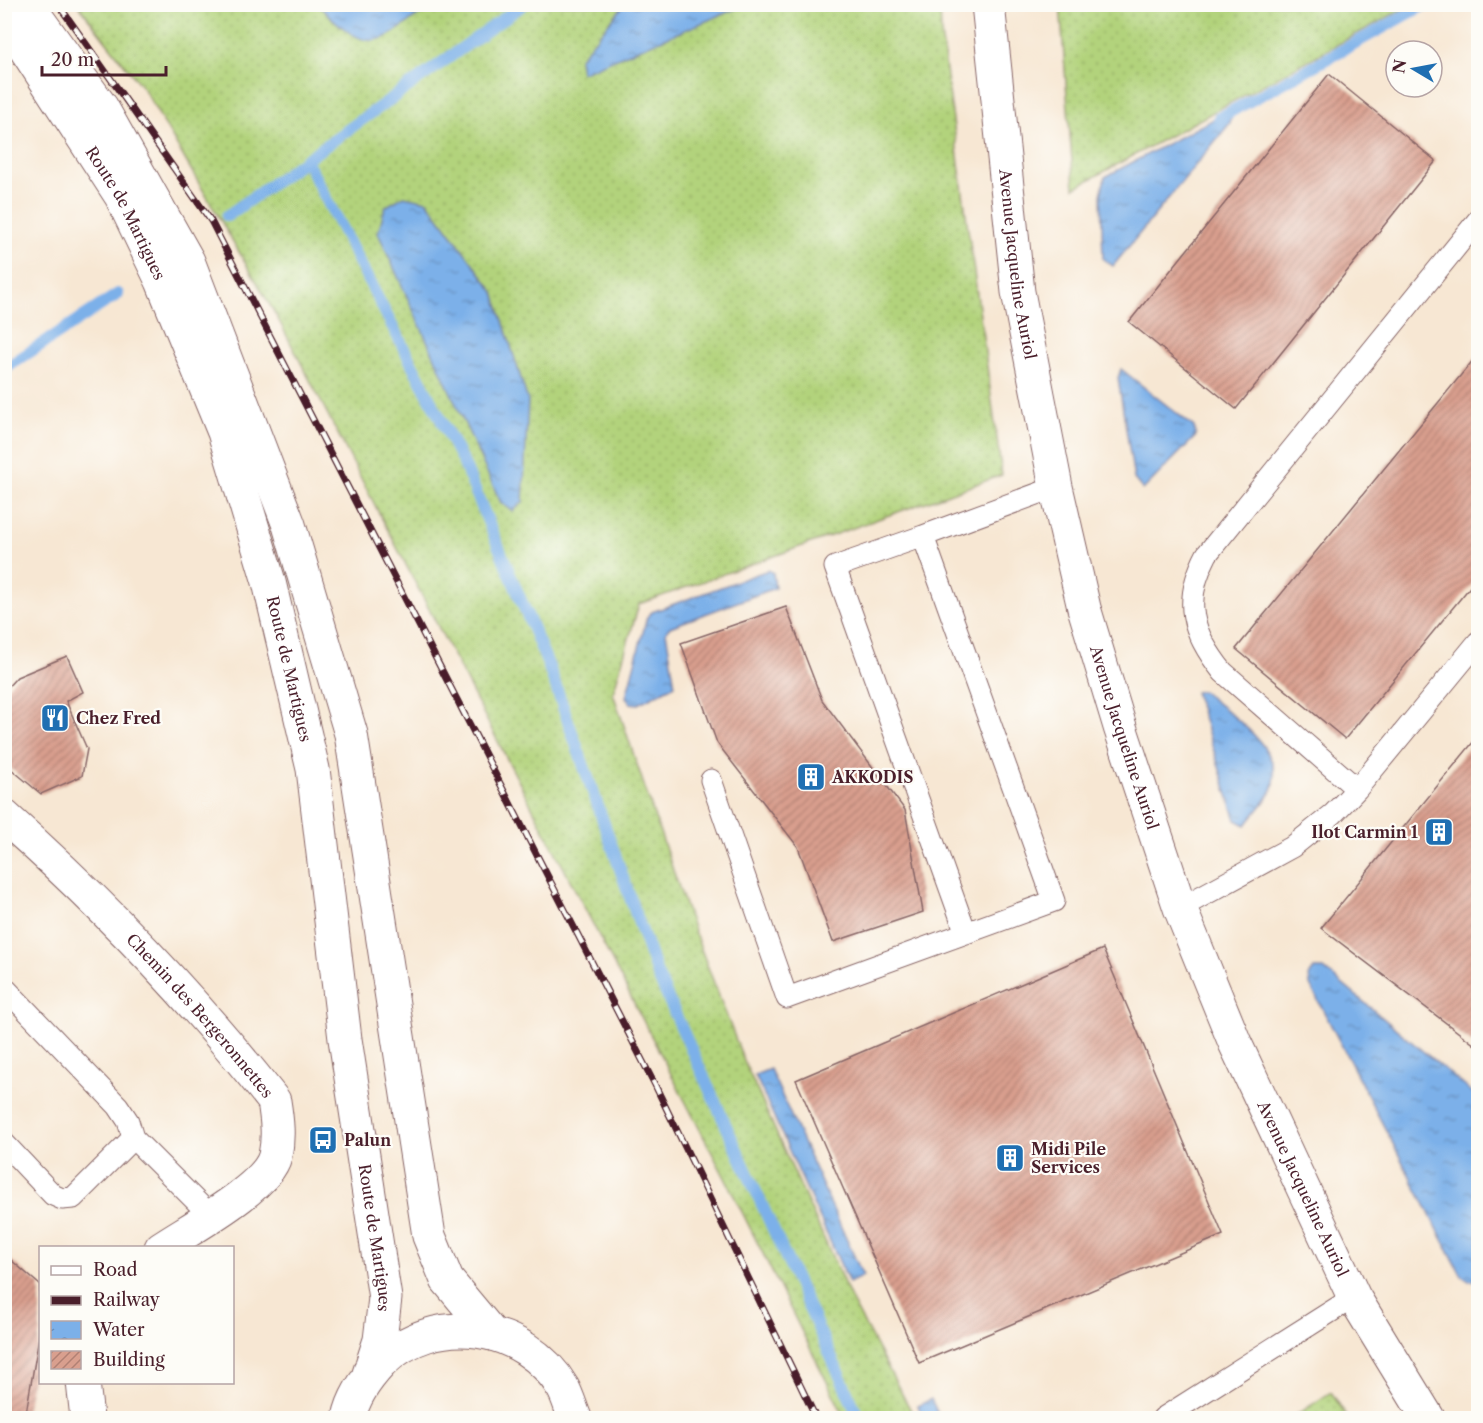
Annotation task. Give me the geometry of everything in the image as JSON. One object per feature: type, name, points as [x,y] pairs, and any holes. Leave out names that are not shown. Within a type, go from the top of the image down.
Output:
[{"type":"main road","name":"Route de Martigues","points":[[27,4],[102,108],[188,261],[289,525],[351,734],[429,1236],[447,1280],[492,1334]]},
{"type":"main road","name":"Avenue Jacqueline Auriol","points":[[988,4],[1018,292],[1056,487],[1084,608],[1180,908],[1236,1043],[1354,1297],[1428,1419]]},
{"type":"main road","name":"Route de Martigues","points":[[4,16],[122,196],[162,280],[224,432],[269,582],[313,769],[338,982],[385,1298],[380,1340],[368,1377]]},
{"type":"main road","name":"Chemin des Bergeronnettes","points":[[4,816],[87,891],[142,948],[274,1101],[278,1129],[274,1158],[262,1180],[164,1246]]},
{"type":"main road","points":[[338,982],[388,974]]},
{"type":"main road","points":[[349,1419],[368,1377],[393,1351],[416,1338],[445,1330],[474,1330],[506,1337],[535,1354],[563,1388],[574,1419]]},
{"type":"main road","points":[[83,1384],[87,1419]]},
{"type":"lane","points":[[1357,789],[1223,672],[1206,652],[1193,619],[1192,603],[1197,574],[1207,554],[1479,220]]},
{"type":"lane","points":[[966,933],[835,567],[1056,487]]},
{"type":"lane","points":[[711,780],[787,998],[1054,901],[923,536]]},
{"type":"lane","points":[[1180,908],[1292,847],[1333,814],[1357,789],[1479,642]]},
{"type":"lane","points":[[4,987],[118,1106],[128,1121],[133,1138],[211,1216]]},
{"type":"lane","points":[[4,1143],[53,1195],[62,1199],[73,1198],[133,1138]]},
{"type":"lane","points":[[1163,1419],[1354,1297]]},
{"type":"green space","points":[[1060,4],[1410,4],[1410,5],[1074,188]]},
{"type":"green space","points":[[78,5],[940,5],[941,33],[1002,475],[639,604],[613,693],[693,928],[744,1061],[853,1303],[915,1418],[845,1418],[724,1176],[277,317],[145,91]]},
{"type":"green space","points":[[1331,1392],[1348,1418],[1292,1418]]},
{"type":"water","points":[[318,5],[433,5],[386,37],[374,40],[363,39],[351,33]]},
{"type":"water","points":[[624,5],[745,5],[581,73],[579,59]]},
{"type":"water","points":[[1232,109],[1230,123],[1113,266],[1103,259],[1101,195],[1105,177]]},
{"type":"water","points":[[404,196],[427,201],[494,292],[528,401],[523,502],[513,511],[501,503],[378,233],[385,207]]},
{"type":"water","points":[[1121,369],[1194,427],[1196,436],[1143,490],[1134,479],[1118,378]]},
{"type":"water","points":[[768,570],[773,573],[775,588],[670,627],[666,632],[675,685],[638,704],[630,703],[626,697],[647,617],[652,612]]},
{"type":"water","points":[[1202,691],[1252,733],[1263,745],[1271,759],[1274,773],[1273,787],[1246,825],[1236,820],[1195,692]]},
{"type":"water","points":[[1314,969],[1324,969],[1478,1097],[1478,1280],[1469,1281],[1462,1276],[1310,985],[1309,976]]},
{"type":"water","points":[[770,1069],[863,1276],[849,1283],[755,1075]]},
{"type":"water","points":[[931,1399],[940,1418],[924,1418],[918,1406]]},
{"type":"building","points":[[1329,74],[1436,161],[1236,409],[1129,322]]},
{"type":"building","points":[[1479,353],[1479,576],[1345,739],[1236,649]]},
{"type":"building","name":"AKKODIS","points":[[786,607],[822,700],[905,810],[923,912],[833,942],[798,847],[717,743],[681,643]]},
{"type":"building","points":[[67,656],[83,692],[66,701],[87,749],[82,776],[41,794],[4,763],[4,691],[17,677]]},
{"type":"building","name":"Ilot Carmin 1","points":[[1479,735],[1479,1048],[1321,928]]},
{"type":"building","name":"Midi Pile Services","points":[[1103,949],[1223,1235],[919,1363],[796,1080]]},
{"type":"building","points":[[4,1254],[39,1284],[39,1337],[25,1419],[4,1419]]},
{"type":"waterway","points":[[227,216],[524,4]]},
{"type":"waterway","points":[[1219,118],[1426,4]]},
{"type":"waterway","points":[[306,160],[464,464],[549,667],[657,974],[859,1418]]},
{"type":"waterway","points":[[4,369],[118,294]]},
{"type":"railway","points":[[58,4],[211,221],[655,1085],[816,1418]]},
{"type":"place","name":"Chez Fred","points":[[55,718]]},
{"type":"place","name":"AKKODIS","points":[[811,777]]},
{"type":"place","name":"Ilot Carmin 1","points":[[1439,832]]},
{"type":"place","name":"Palun","points":[[323,1140]]},
{"type":"place","name":"Midi Pile Services","points":[[1010,1158]]}]
